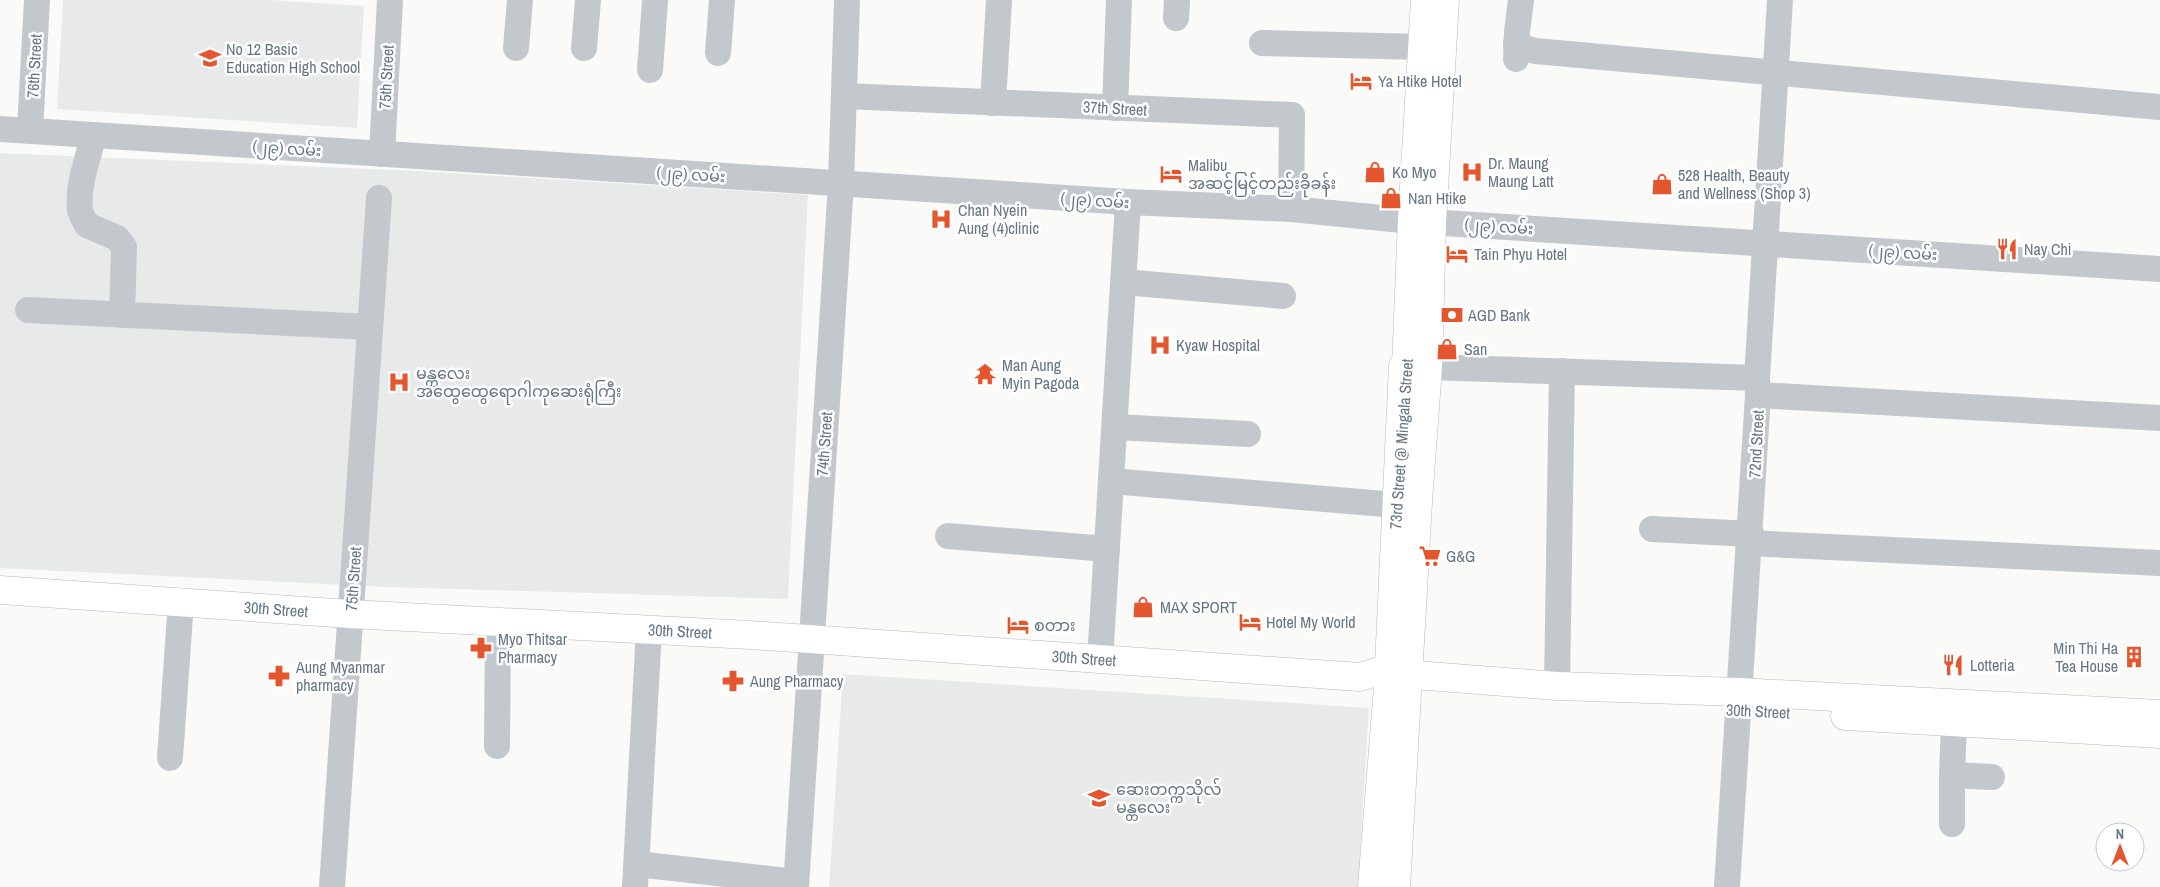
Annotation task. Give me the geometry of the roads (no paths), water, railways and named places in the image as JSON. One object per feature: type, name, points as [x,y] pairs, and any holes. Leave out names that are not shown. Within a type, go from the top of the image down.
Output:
[{"type":"main road","name":"73rd Street @ Mingala Street","points":[[1372,887],[1418,502],[1428,367],[1422,221],[1422,47],[1425,0]]},
{"type":"main road","name":"73rd Street @ Mingala Street","points":[[1396,887],[1398,681],[1396,505],[1403,366],[1406,366],[1445,0]]},
{"type":"main road","name":"30th Street","points":[[0,590],[350,614],[811,639],[1360,677],[1376,672],[1398,681],[1739,701],[2160,714]]},
{"type":"main road","name":"30th Street","points":[[1398,681],[1557,686],[1739,701],[1954,723],[2160,734]]},
{"type":"street","name":"76th Street","points":[[30,131],[37,0]]},
{"type":"street","name":"75th Street","points":[[382,154],[390,0]]},
{"type":"street","points":[[516,48],[520,0]]},
{"type":"street","points":[[584,48],[588,0]]},
{"type":"street","points":[[650,70],[654,0]]},
{"type":"street","points":[[718,53],[722,0]]},
{"type":"street","name":"74th Street","points":[[796,884],[841,184],[848,0]]},
{"type":"street","points":[[993,103],[999,0]]},
{"type":"street","points":[[1115,108],[1119,0]]},
{"type":"street","points":[[1521,0],[1516,52],[1523,47],[1535,51],[1776,74],[2160,107]]},
{"type":"street","name":"72nd Street","points":[[1727,887],[1750,538],[1780,0]]},
{"type":"street","points":[[1262,43],[1422,47]]},
{"type":"street","name":"37th Street","points":[[844,96],[1292,115],[1291,210]]},
{"type":"street","name":"(၂၉) လမ်း","points":[[0,129],[841,184],[1291,210],[1422,221],[2160,269]]},
{"type":"street","points":[[94,135],[82,184],[80,212],[86,225],[116,238],[124,247],[122,315]]},
{"type":"street","name":"75th Street","points":[[332,887],[379,198]]},
{"type":"street","points":[[1100,660],[1106,549],[1116,426],[1128,202]]},
{"type":"street","points":[[1124,282],[1283,296]]},
{"type":"street","points":[[28,310],[370,327]]},
{"type":"street","points":[[1428,367],[1562,371],[2160,418]]},
{"type":"street","points":[[1557,686],[1562,371]]},
{"type":"street","points":[[1116,426],[1248,434]]},
{"type":"street","points":[[1111,481],[1396,505]]},
{"type":"street","points":[[1652,529],[1750,538],[2160,563]]},
{"type":"street","points":[[948,536],[1106,549]]},
{"type":"street","points":[[170,758],[181,602]]},
{"type":"street","points":[[497,746],[498,622]]},
{"type":"street","points":[[649,629],[636,876],[796,884]]},
{"type":"street","points":[[1952,824],[1954,723]]},
{"type":"street","points":[[1952,775],[1992,777]]},
{"type":"place","name":"No 12 Basic Education High School","points":[[210,58]]},
{"type":"place","name":"Ya Htike Hotel","points":[[1361,81]]},
{"type":"place","name":"Ko Myo","points":[[1375,172]]},
{"type":"place","name":"Dr. Maung Maung Latt","points":[[1472,172]]},
{"type":"place","name":"Malibu အဆင့်မြင့်တည်းခိုခန်း","points":[[1171,174]]},
{"type":"place","name":"528 Health, Beauty and Wellness (Shop 3)","points":[[1662,184]]},
{"type":"place","name":"Nan Htike","points":[[1391,198]]},
{"type":"place","name":"Chan Nyein Aung (4)clinic","points":[[941,219]]},
{"type":"place","name":"Nay Chi","points":[[2007,249]]},
{"type":"place","name":"Tain Phyu Hotel","points":[[1457,254]]},
{"type":"place","name":"AGD Bank","points":[[1452,315]]},
{"type":"place","name":"Kyaw Hospital","points":[[1160,345]]},
{"type":"place","name":"San","points":[[1447,349]]},
{"type":"place","name":"Man Aung Myin Pagoda","points":[[985,374]]},
{"type":"place","name":"မန္တလေး အထွေထွေရောဂါကုဆေးရုံကြီး","points":[[399,382]]},
{"type":"place","name":"G&G","points":[[1430,556]]},
{"type":"place","name":"MAX SPORT","points":[[1143,607]]},
{"type":"place","name":"Hotel My World","points":[[1250,622]]},
{"type":"place","name":"စတား","points":[[1018,625]]},
{"type":"place","name":"Myo Thitsar Pharmacy","points":[[481,648]]},
{"type":"place","name":"Min Thi Ha Tea House","points":[[2134,657]]},
{"type":"place","name":"Lotteria","points":[[1953,665]]},
{"type":"place","name":"Aung Myanmar pharmacy","points":[[279,676]]},
{"type":"place","name":"Aung Pharmacy","points":[[733,681]]},
{"type":"place","name":"ဆေးတက္ကသိုလ် မန္တလေး","points":[[1099,798]]}]
